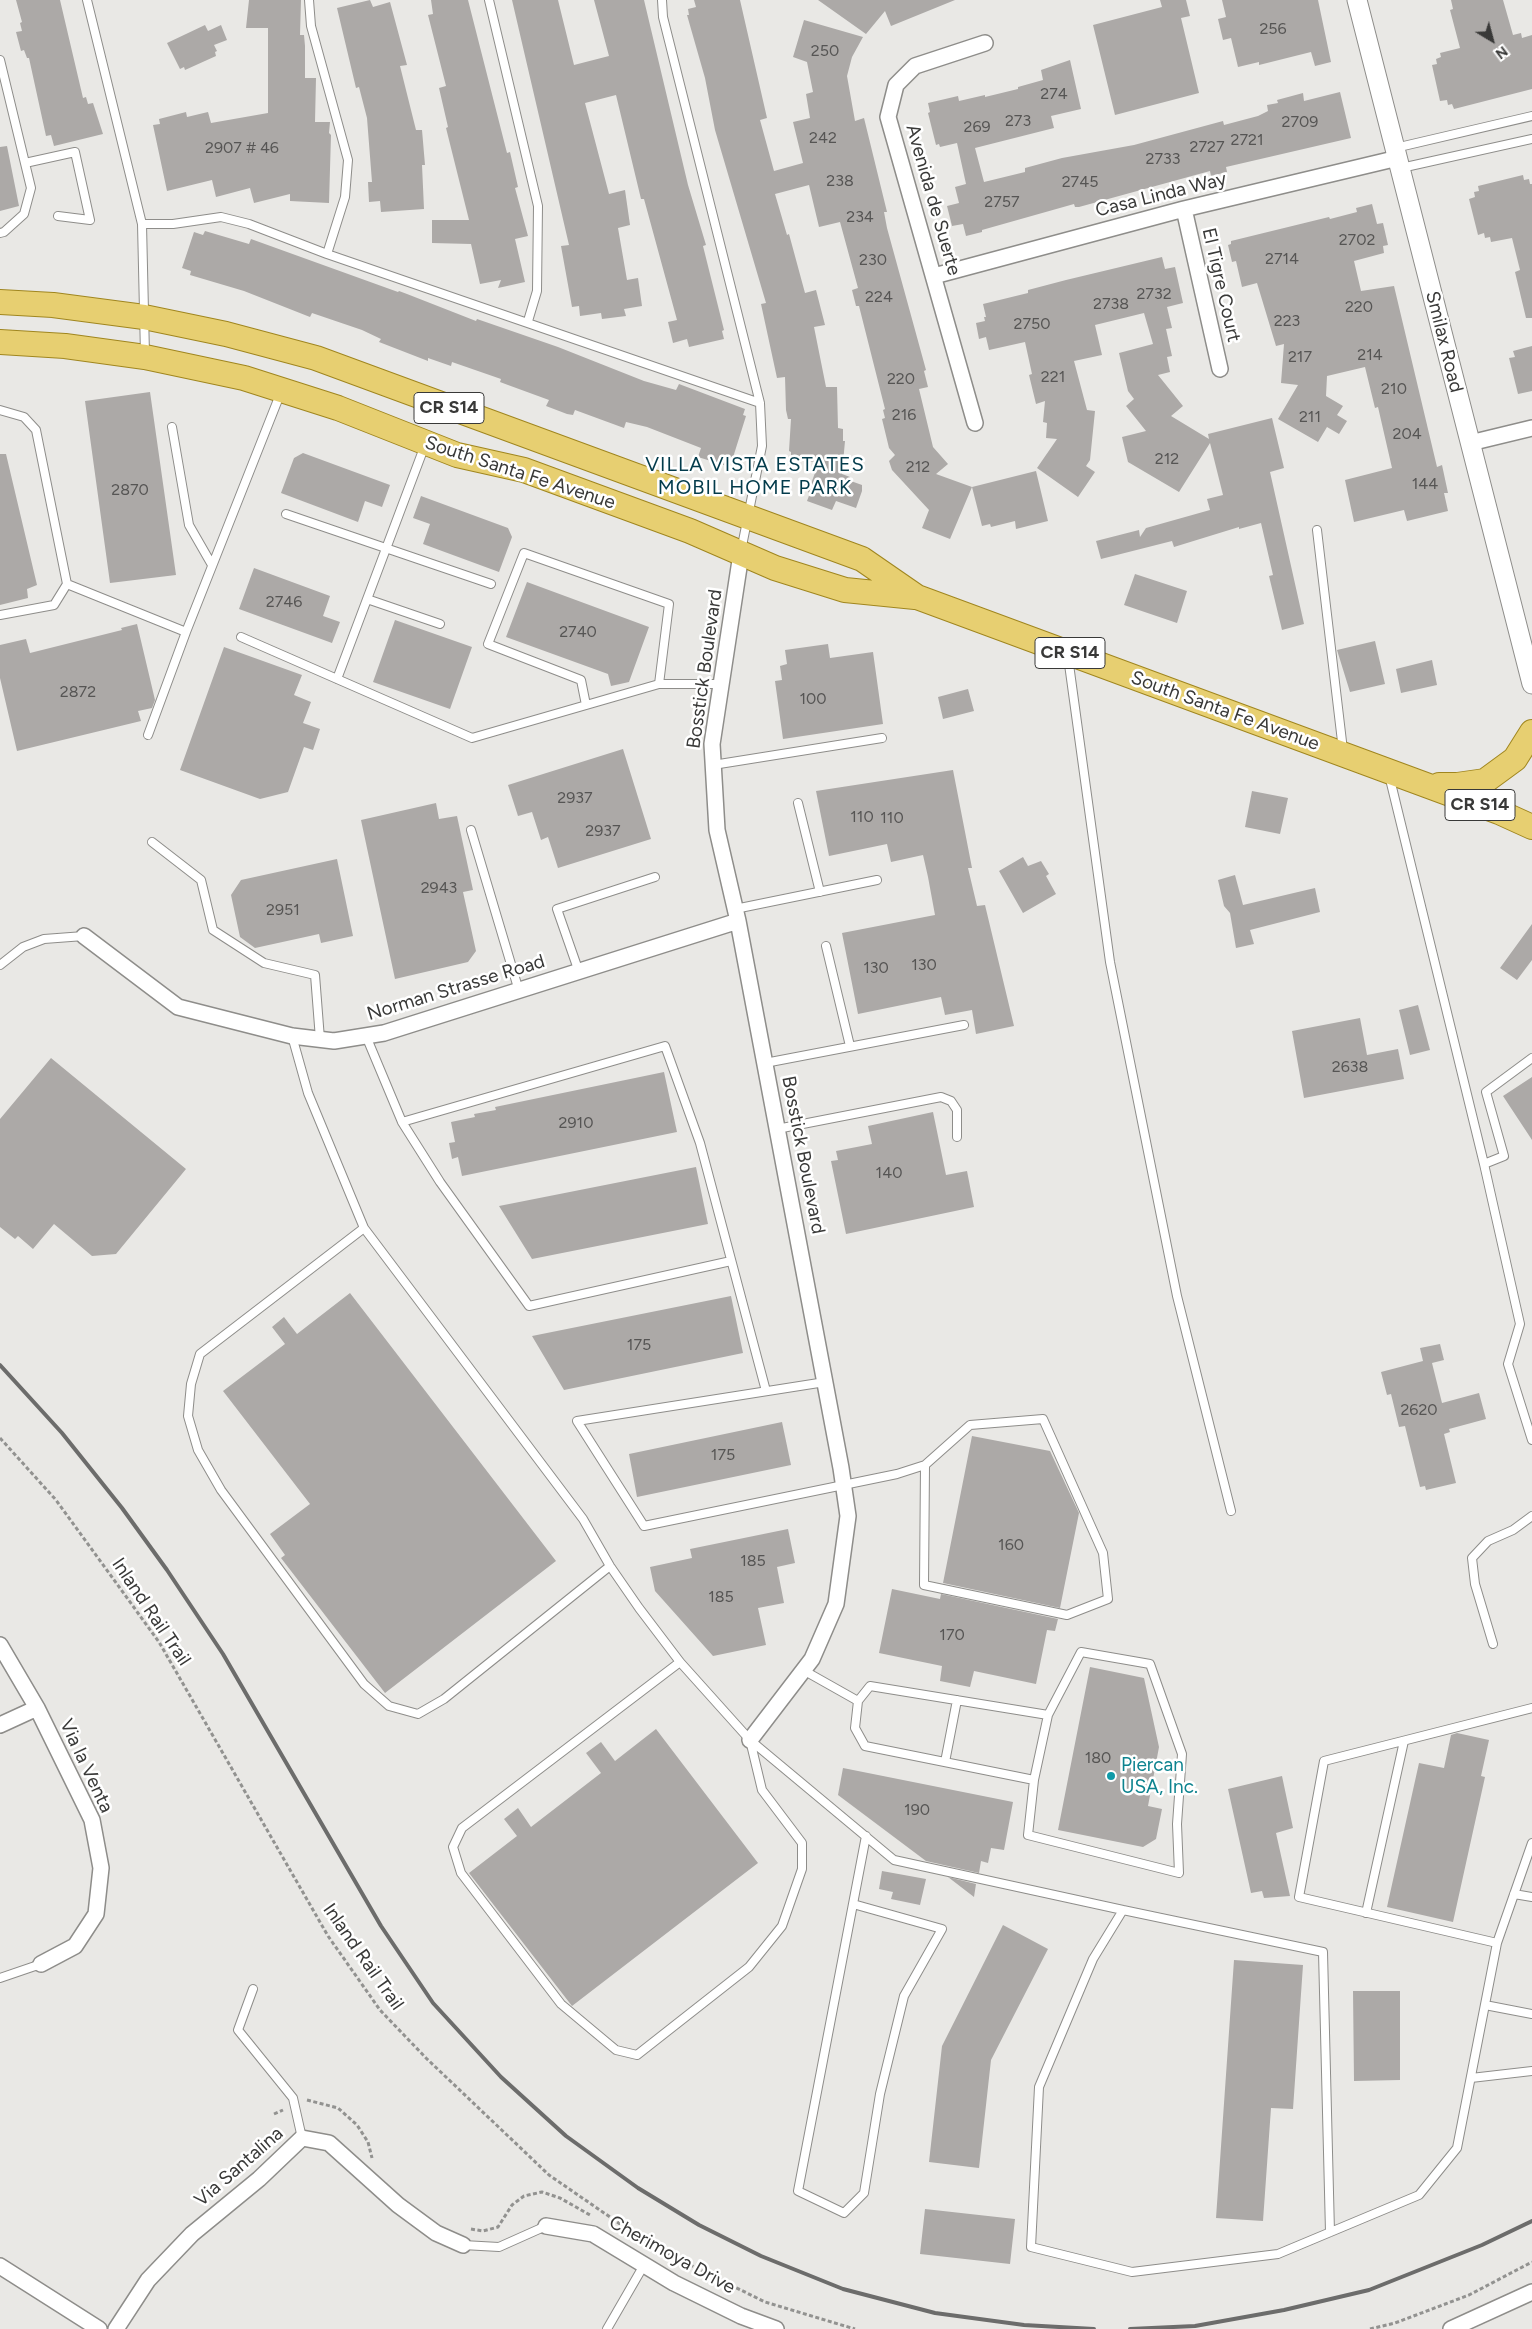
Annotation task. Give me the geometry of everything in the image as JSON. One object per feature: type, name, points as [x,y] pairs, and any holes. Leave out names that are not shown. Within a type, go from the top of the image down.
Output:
[{"type":"main road","name":"South Santa Fe Avenue","points":[[0,302],[53,305],[144,317],[226,334],[316,358],[862,558],[917,597]]},
{"type":"main road","name":"South Santa Fe Avenue","points":[[0,342],[65,346],[145,357],[244,378],[282,390],[338,408],[458,455],[524,470],[690,531],[775,568],[845,590],[917,597],[1387,770],[1499,812],[1532,827]]},
{"type":"main road","points":[[1427,785],[1456,785],[1485,781],[1515,759],[1532,732]]},
{"type":"street","name":"Smilax Road","points":[[1357,0],[1470,443],[1523,634],[1532,684]]},
{"type":"street","name":"Avenida de Suerte","points":[[975,423],[888,117],[896,85],[915,66],[985,43]]},
{"type":"street","name":"Casa Linda Way","points":[[934,276],[1184,209],[1398,158]]},
{"type":"street","name":"El Tigre Court","points":[[1184,209],[1220,369]]},
{"type":"street","points":[[1470,443],[1532,428]]},
{"type":"street","name":"Bosstick Boulevard","points":[[741,554],[712,744],[717,830],[737,915],[778,1129],[844,1485],[848,1516],[836,1604],[812,1659],[750,1740]]},
{"type":"street","name":"Norman Strasse Road","points":[[84,936],[178,1007],[292,1036],[334,1040],[384,1033],[579,972],[737,915]]},
{"type":"street","name":"Via la Venta","points":[[0,1645],[37,1708],[92,1820],[101,1868],[96,1914],[74,1946],[41,1964]]},
{"type":"street","points":[[0,1725],[37,1708]]},
{"type":"street","name":"Via Santalina","points":[[116,2329],[148,2280],[192,2234],[258,2179],[302,2138],[328,2143],[398,2205],[436,2232],[463,2245]]},
{"type":"street","name":"Cherimoya Drive","points":[[546,2226],[593,2234],[644,2265],[741,2316],[776,2329]]},
{"type":"street","points":[[0,2266],[99,2329]]},
{"type":"street","points":[[1451,2329],[1532,2292]]},
{"type":"lane","points":[[87,0],[142,224],[145,357]]},
{"type":"lane","points":[[309,0],[311,26],[348,160],[345,197],[327,254]]},
{"type":"lane","points":[[489,0],[538,206],[537,291],[528,321]]},
{"type":"lane","points":[[662,0],[663,16],[760,404],[762,446],[741,554]]},
{"type":"lane","points":[[0,60],[31,188],[24,214],[4,232],[0,233]]},
{"type":"lane","points":[[1398,158],[1532,116]]},
{"type":"lane","points":[[1398,158],[1532,139]]},
{"type":"lane","points":[[25,163],[75,152],[90,220],[58,216]]},
{"type":"lane","points":[[142,224],[173,224],[221,217],[249,224],[327,254],[528,321],[760,404]]},
{"type":"lane","points":[[148,735],[212,565],[282,390]]},
{"type":"lane","points":[[0,410],[24,417],[36,430],[67,584],[54,605],[0,615]]},
{"type":"lane","points":[[172,427],[189,525],[212,565]]},
{"type":"lane","points":[[337,679],[426,443]]},
{"type":"lane","points":[[286,514],[491,584]]},
{"type":"lane","points":[[1317,530],[1344,754]]},
{"type":"lane","points":[[586,705],[581,680],[488,644],[524,553],[668,604],[659,684]]},
{"type":"lane","points":[[67,584],[186,632]]},
{"type":"lane","points":[[367,599],[440,624]]},
{"type":"lane","points":[[241,637],[472,738],[659,684],[721,684]]},
{"type":"lane","points":[[1068,652],[1110,962],[1177,1296],[1231,1511]]},
{"type":"lane","points":[[713,765],[882,738]]},
{"type":"lane","points":[[1387,770],[1484,1164],[1520,1324],[1508,1364],[1532,1440]]},
{"type":"lane","points":[[798,803],[820,892]]},
{"type":"lane","points":[[471,830],[519,991]]},
{"type":"lane","points":[[152,842],[201,880],[213,930],[264,963],[315,975],[320,1039]]},
{"type":"lane","points":[[579,972],[557,909],[655,877]]},
{"type":"lane","points":[[737,915],[820,892],[877,880]]},
{"type":"lane","points":[[0,965],[23,947],[44,939],[84,936]]},
{"type":"lane","points":[[826,946],[850,1046]]},
{"type":"lane","points":[[765,1063],[964,1025]]},
{"type":"lane","points":[[292,1036],[308,1093],[364,1228],[584,1519],[610,1566],[680,1662],[750,1740],[894,1860],[1323,1952],[1330,2232]]},
{"type":"lane","points":[[366,1036],[402,1122],[440,1182],[529,1306],[731,1262]]},
{"type":"lane","points":[[402,1122],[665,1046],[700,1143],[766,1392]]},
{"type":"lane","points":[[1484,1164],[1504,1156],[1486,1092],[1532,1058]]},
{"type":"lane","points":[[778,1129],[941,1097],[952,1101],[958,1110],[957,1137]]},
{"type":"lane","points":[[364,1228],[200,1354],[191,1384],[188,1416],[198,1450],[221,1490],[364,1684],[389,1706],[418,1714],[444,1699],[610,1566]]},
{"type":"lane","points":[[825,1382],[577,1421],[644,1526],[844,1485],[925,1466],[970,1425],[1043,1419],[1103,1553],[1108,1599],[1067,1615],[924,1585],[925,1466]]},
{"type":"lane","points":[[1493,1644],[1475,1584],[1472,1558],[1488,1541],[1513,1530],[1532,1516]]},
{"type":"lane","points":[[1081,1652],[1150,1664],[1182,1754],[1177,1824],[1179,1873],[1028,1835],[1034,1780],[1048,1715],[1081,1652]]},
{"type":"lane","points":[[680,1662],[462,1828],[453,1847],[461,1873],[562,2004],[616,2050],[637,2055],[749,1967],[782,1926],[802,1869],[802,1844],[762,1790],[750,1740]]},
{"type":"lane","points":[[803,1670],[858,1701]]},
{"type":"lane","points":[[1034,1780],[865,1746],[855,1728],[858,1701],[870,1686],[1048,1715]]},
{"type":"lane","points":[[945,1762],[957,1700]]},
{"type":"lane","points":[[1497,1943],[1299,1897],[1324,1761],[1532,1708]]},
{"type":"lane","points":[[1366,1913],[1404,1741]]},
{"type":"lane","points":[[853,1904],[942,1929],[904,1996],[880,2094],[864,2193],[844,2213],[798,2191],[866,1836]]},
{"type":"lane","points":[[1122,1910],[1093,1959],[1039,2087],[1031,2247],[1132,2272],[1278,2254],[1418,2195],[1458,2148],[1497,1943],[1532,1844]]},
{"type":"lane","points":[[1514,1894],[1532,1897]]},
{"type":"lane","name":"Via la Venta","points":[[0,1978],[41,1964]]},
{"type":"lane","points":[[252,1989],[238,2030],[293,2098],[302,2138]]},
{"type":"lane","points":[[1485,2005],[1532,2014]]},
{"type":"lane","points":[[1471,2078],[1532,2071]]},
{"type":"lane","name":"Via Santalina","points":[[463,2245],[498,2247],[546,2226]]},
{"type":"lane","points":[[607,2329],[644,2265]]},
{"type":"path","name":"Inland Rail Trail","points":[[0,1438],[56,1500],[159,1642],[328,1936],[380,2010],[426,2058],[549,2175],[643,2240],[764,2302],[855,2329]]},
{"type":"path","points":[[274,2114],[306,2100],[338,2108],[357,2125],[368,2142],[375,2166]]},
{"type":"path","points":[[464,2228],[483,2231],[498,2227],[512,2205],[524,2196],[542,2192],[560,2198],[597,2218]]},
{"type":"path","points":[[639,2248],[643,2240]]},
{"type":"path","points":[[1370,2329],[1395,2323],[1469,2295],[1532,2262]]},
{"type":"building","points":[[16,0],[60,0],[83,98],[86,97],[88,104],[93,103],[103,134],[54,146],[51,135],[46,136],[29,58],[27,58],[24,50],[21,51],[16,32],[22,31],[20,23],[22,22]]},
{"type":"building","points":[[249,0],[301,0],[300,35],[304,35],[305,78],[316,78],[315,122],[330,122],[329,203],[290,201],[290,194],[254,203],[250,188],[216,197],[212,180],[167,191],[153,125],[160,124],[159,119],[186,112],[187,117],[208,112],[211,123],[268,113],[268,28],[246,28]]},
{"type":"building","points":[[370,0],[373,7],[390,2],[407,65],[400,66],[416,130],[422,130],[425,165],[422,165],[424,209],[381,212],[380,201],[369,202],[368,182],[372,182],[367,118],[359,87],[356,88],[337,8]]},
{"type":"building","points":[[431,0],[468,0],[507,153],[510,152],[518,187],[515,188],[528,236],[515,239],[525,282],[498,288],[501,280],[480,284],[471,244],[432,243],[432,220],[469,220],[446,128],[448,127],[439,88],[446,86],[428,15],[433,14]]},
{"type":"building","points":[[512,0],[558,0],[574,65],[609,56],[594,0],[644,0],[688,185],[706,245],[703,246],[724,330],[722,331],[724,339],[689,347],[687,339],[673,343],[668,322],[677,320],[644,199],[641,199],[616,95],[585,103],[609,194],[625,190],[630,225],[618,228],[627,280],[638,278],[642,306],[624,309],[626,316],[602,319],[601,313],[580,316],[579,306],[572,307],[561,246],[569,245]]},
{"type":"building","points":[[694,0],[740,0],[767,118],[760,120],[774,171],[803,163],[793,122],[810,118],[806,94],[813,92],[807,62],[793,57],[804,20],[863,37],[852,57],[847,76],[855,121],[864,118],[887,212],[884,212],[887,228],[926,370],[924,371],[928,387],[919,389],[933,447],[948,464],[936,474],[972,487],[950,539],[922,528],[929,510],[892,470],[889,461],[895,455],[889,448],[882,419],[885,418],[883,410],[885,409],[859,306],[856,306],[852,290],[858,288],[840,222],[819,227],[809,185],[775,194],[787,235],[789,234],[805,293],[816,290],[825,325],[814,327],[826,387],[837,387],[838,428],[843,429],[843,441],[845,441],[842,474],[850,477],[848,480],[862,485],[862,491],[856,508],[836,501],[832,510],[807,501],[810,493],[808,492],[819,462],[791,460],[791,452],[789,451],[791,419],[788,419],[786,410],[785,377],[777,378],[761,304],[766,303],[715,130],[705,78],[687,15],[689,15],[688,9],[696,7]]},
{"type":"building","points":[[818,0],[955,0],[891,26],[885,11],[866,34]]},
{"type":"building","points":[[1160,0],[1186,0],[1190,16],[1181,18],[1199,93],[1115,115],[1093,25],[1162,7]]},
{"type":"building","points":[[1222,0],[1318,0],[1331,62],[1315,66],[1311,52],[1259,65],[1259,62],[1238,67],[1231,38],[1223,40],[1218,19],[1226,17]]},
{"type":"building","points":[[1451,0],[1503,0],[1513,35],[1521,33],[1522,38],[1532,35],[1532,89],[1454,109],[1452,104],[1448,105],[1447,100],[1440,101],[1432,65],[1437,64],[1436,59],[1441,57],[1440,53],[1460,48],[1450,10],[1453,9]]},
{"type":"building","points":[[205,25],[208,31],[221,25],[227,40],[214,45],[217,51],[215,52],[216,56],[185,70],[184,67],[180,69],[167,43]]},
{"type":"building","points":[[1070,60],[1081,109],[1051,116],[1054,128],[975,148],[984,182],[1025,172],[1025,168],[1062,158],[1134,145],[1223,121],[1224,125],[1258,116],[1268,111],[1267,105],[1278,103],[1277,100],[1303,93],[1304,101],[1340,92],[1351,138],[1226,167],[1227,172],[1211,176],[1210,171],[1079,207],[1075,207],[1074,204],[966,236],[963,224],[952,226],[947,206],[959,203],[955,187],[966,184],[957,143],[940,147],[939,144],[936,145],[928,113],[930,112],[928,103],[958,96],[959,101],[985,95],[985,97],[1018,89],[1018,87],[1043,80],[1041,70]]},
{"type":"building","points":[[7,146],[19,206],[0,211],[0,147]]},
{"type":"building","points":[[1523,175],[1524,180],[1529,179],[1530,184],[1532,184],[1532,318],[1526,318],[1515,272],[1520,270],[1512,238],[1491,242],[1490,237],[1485,238],[1484,233],[1478,235],[1469,199],[1475,197],[1474,192],[1479,191],[1478,186]]},
{"type":"building","points":[[1372,204],[1377,224],[1383,223],[1388,245],[1383,246],[1384,253],[1354,261],[1361,291],[1394,286],[1437,467],[1442,465],[1448,493],[1444,493],[1448,511],[1407,521],[1404,510],[1354,522],[1345,480],[1392,468],[1378,407],[1375,408],[1365,367],[1327,376],[1326,396],[1343,406],[1337,415],[1347,421],[1339,434],[1327,427],[1318,442],[1278,419],[1298,385],[1281,383],[1284,344],[1276,346],[1257,283],[1242,287],[1236,261],[1232,262],[1228,245],[1231,244],[1231,241],[1357,212],[1356,208]]},
{"type":"building","points":[[205,231],[249,244],[251,239],[399,291],[476,321],[477,319],[558,347],[644,381],[676,390],[679,384],[745,409],[743,415],[746,416],[730,467],[698,457],[701,448],[647,427],[626,422],[624,428],[575,410],[573,415],[567,414],[546,406],[549,400],[500,382],[501,379],[452,362],[451,366],[428,358],[428,361],[379,342],[381,339],[362,330],[312,313],[310,317],[244,291],[190,275],[191,271],[182,268],[194,232],[203,235]]},
{"type":"building","points":[[1162,257],[1165,269],[1175,267],[1183,303],[1167,307],[1172,328],[1166,329],[1172,356],[1167,357],[1170,372],[1158,375],[1183,406],[1171,416],[1209,439],[1208,434],[1272,418],[1284,468],[1270,472],[1304,624],[1282,630],[1269,576],[1273,575],[1261,523],[1239,529],[1239,527],[1174,547],[1172,541],[1101,559],[1096,541],[1139,530],[1140,537],[1146,528],[1210,510],[1207,499],[1223,495],[1210,443],[1179,492],[1128,462],[1122,437],[1146,431],[1126,406],[1134,399],[1128,391],[1119,353],[1153,344],[1144,313],[1095,325],[1102,355],[1074,361],[1087,410],[1095,411],[1090,460],[1086,466],[1095,472],[1078,497],[1037,468],[1057,439],[1046,438],[1047,423],[1043,422],[1045,401],[1036,404],[1029,375],[1032,374],[1025,342],[989,350],[986,337],[979,339],[976,323],[985,321],[983,304],[1028,293],[1028,290],[1066,280]]},
{"type":"building","points":[[1532,346],[1532,391],[1518,394],[1509,358],[1515,357],[1513,351]]},
{"type":"building","points":[[150,392],[176,575],[110,583],[85,401]]},
{"type":"building","points":[[303,453],[390,485],[382,507],[365,501],[358,522],[281,493],[294,458]]},
{"type":"building","points":[[0,454],[6,454],[37,585],[27,589],[28,598],[0,605]]},
{"type":"building","points":[[1036,471],[1048,521],[1016,529],[1015,521],[991,527],[990,524],[982,526],[972,487]]},
{"type":"building","points":[[421,496],[508,528],[512,537],[499,572],[423,544],[430,524],[413,518]]},
{"type":"building","points":[[254,568],[330,596],[323,616],[340,622],[332,643],[239,609]]},
{"type":"building","points":[[1135,574],[1187,591],[1177,623],[1124,605]]},
{"type":"building","points":[[527,582],[649,627],[629,682],[611,686],[608,674],[506,637]]},
{"type":"building","points":[[395,620],[472,647],[450,709],[373,682]]},
{"type":"building","points":[[137,624],[155,700],[152,708],[138,711],[141,721],[17,751],[0,678],[0,645],[26,639],[30,653],[122,630],[121,628]]},
{"type":"building","points":[[1375,641],[1385,684],[1350,692],[1337,650]]},
{"type":"building","points":[[828,644],[830,658],[873,652],[883,724],[783,739],[775,681],[782,680],[780,666],[787,664],[785,650]]},
{"type":"building","points":[[224,647],[302,675],[294,695],[311,702],[303,723],[320,729],[313,750],[304,747],[288,792],[260,799],[180,770]]},
{"type":"building","points":[[1432,660],[1437,685],[1401,693],[1396,669]]},
{"type":"building","points":[[968,689],[974,711],[943,719],[938,697]]},
{"type":"building","points":[[623,749],[651,839],[558,868],[548,837],[541,840],[532,812],[518,816],[508,785]]},
{"type":"building","points":[[953,770],[972,868],[968,868],[977,906],[985,905],[1014,1026],[976,1034],[972,1010],[945,1015],[941,997],[858,1014],[842,933],[935,915],[928,877],[923,855],[891,862],[887,844],[829,856],[816,791]]},
{"type":"building","points":[[1252,791],[1288,798],[1280,834],[1245,827]]},
{"type":"building","points":[[436,803],[439,819],[457,816],[473,890],[463,892],[476,951],[468,962],[395,979],[361,820]]},
{"type":"building","points":[[1023,857],[1028,866],[1041,861],[1049,874],[1046,876],[1056,894],[1023,913],[999,871]]},
{"type":"building","points":[[337,859],[353,936],[321,943],[319,934],[255,948],[240,937],[231,895],[241,880]]},
{"type":"building","points":[[1235,875],[1243,905],[1315,888],[1320,912],[1250,930],[1254,944],[1236,948],[1230,913],[1224,906],[1218,880]]},
{"type":"building","points":[[1532,924],[1532,960],[1517,980],[1500,968]]},
{"type":"building","points":[[1418,1005],[1430,1050],[1410,1055],[1399,1010]]},
{"type":"building","points":[[1360,1018],[1367,1055],[1398,1049],[1404,1079],[1304,1098],[1292,1031]]},
{"type":"building","points":[[51,1058],[186,1169],[116,1254],[92,1256],[54,1224],[33,1249],[18,1236],[15,1239],[0,1227],[0,1119]]},
{"type":"building","points":[[664,1072],[677,1132],[462,1176],[458,1157],[452,1159],[449,1143],[455,1142],[451,1122],[475,1117],[474,1114],[496,1110],[495,1107]]},
{"type":"building","points":[[1532,1077],[1532,1140],[1503,1096]]},
{"type":"building","points":[[933,1112],[946,1175],[967,1171],[974,1207],[846,1234],[831,1161],[838,1160],[836,1151],[872,1144],[868,1126]]},
{"type":"building","points":[[696,1167],[708,1224],[532,1259],[499,1206]]},
{"type":"building","points":[[350,1293],[556,1561],[385,1693],[281,1558],[285,1555],[270,1534],[310,1504],[223,1391],[285,1344],[272,1327],[284,1317],[297,1334]]},
{"type":"building","points":[[731,1296],[743,1353],[564,1390],[532,1336]]},
{"type":"building","points":[[1440,1344],[1444,1360],[1432,1363],[1442,1403],[1479,1393],[1486,1419],[1449,1429],[1450,1432],[1444,1434],[1456,1483],[1426,1490],[1425,1486],[1420,1487],[1405,1426],[1399,1427],[1391,1394],[1387,1395],[1381,1372],[1423,1361],[1420,1348]]},
{"type":"building","points":[[782,1422],[791,1465],[637,1497],[629,1454]]},
{"type":"building","points":[[972,1436],[1050,1451],[1079,1513],[1060,1608],[943,1583]]},
{"type":"building","points":[[788,1529],[795,1563],[777,1567],[784,1603],[758,1608],[766,1645],[713,1656],[655,1591],[650,1567],[692,1558],[690,1549]]},
{"type":"building","points":[[892,1589],[940,1599],[941,1594],[1058,1619],[1055,1631],[1047,1630],[1036,1684],[974,1671],[970,1687],[940,1681],[942,1666],[879,1653]]},
{"type":"building","name":"Piercan USA, Inc.","points":[[1090,1667],[1144,1678],[1159,1747],[1148,1806],[1162,1809],[1156,1839],[1143,1847],[1058,1830]]},
{"type":"building","points":[[656,1729],[758,1863],[572,2006],[469,1873],[517,1836],[504,1819],[518,1808],[531,1827],[601,1773],[586,1753],[601,1742],[615,1761]]},
{"type":"building","points":[[1457,1733],[1489,1740],[1481,1776],[1485,1777],[1453,1922],[1387,1907],[1419,1763],[1444,1768],[1451,1735]]},
{"type":"building","points":[[843,1768],[1013,1802],[1004,1850],[991,1848],[988,1863],[981,1861],[979,1873],[926,1861],[838,1795]]},
{"type":"building","points":[[1282,1776],[1293,1828],[1276,1833],[1290,1896],[1264,1898],[1262,1891],[1251,1893],[1228,1789]]},
{"type":"building","points":[[882,1871],[926,1879],[920,1905],[891,1899],[893,1892],[879,1889]]},
{"type":"building","points":[[948,1877],[976,1884],[974,1897]]},
{"type":"building","points":[[1003,1925],[1048,1949],[991,2060],[979,2168],[929,2162],[942,2046]]},
{"type":"building","points":[[1234,1960],[1303,1965],[1293,2109],[1271,2108],[1263,2221],[1216,2218]]},
{"type":"building","points":[[1353,1991],[1400,1991],[1400,2080],[1354,2081]]},
{"type":"building","points":[[925,2209],[1015,2219],[1010,2264],[920,2254]]},
{"type":"railway","points":[[0,1365],[62,1433],[122,1508],[167,1570],[223,1654],[381,1926],[433,2003],[501,2077],[566,2136],[638,2188],[699,2225],[761,2256],[843,2289],[935,2313],[1024,2325],[1094,2329]]},
{"type":"railway","points":[[1130,2329],[1195,2326],[1284,2310],[1369,2290],[1482,2245],[1532,2221]]},
{"type":"place","name":"Piercan USA, Inc.","points":[[1111,1776]]},
{"type":"district","name":"VILLA VISTA ESTATES MOBIL HOME PARK","points":[[755,476]]}]
